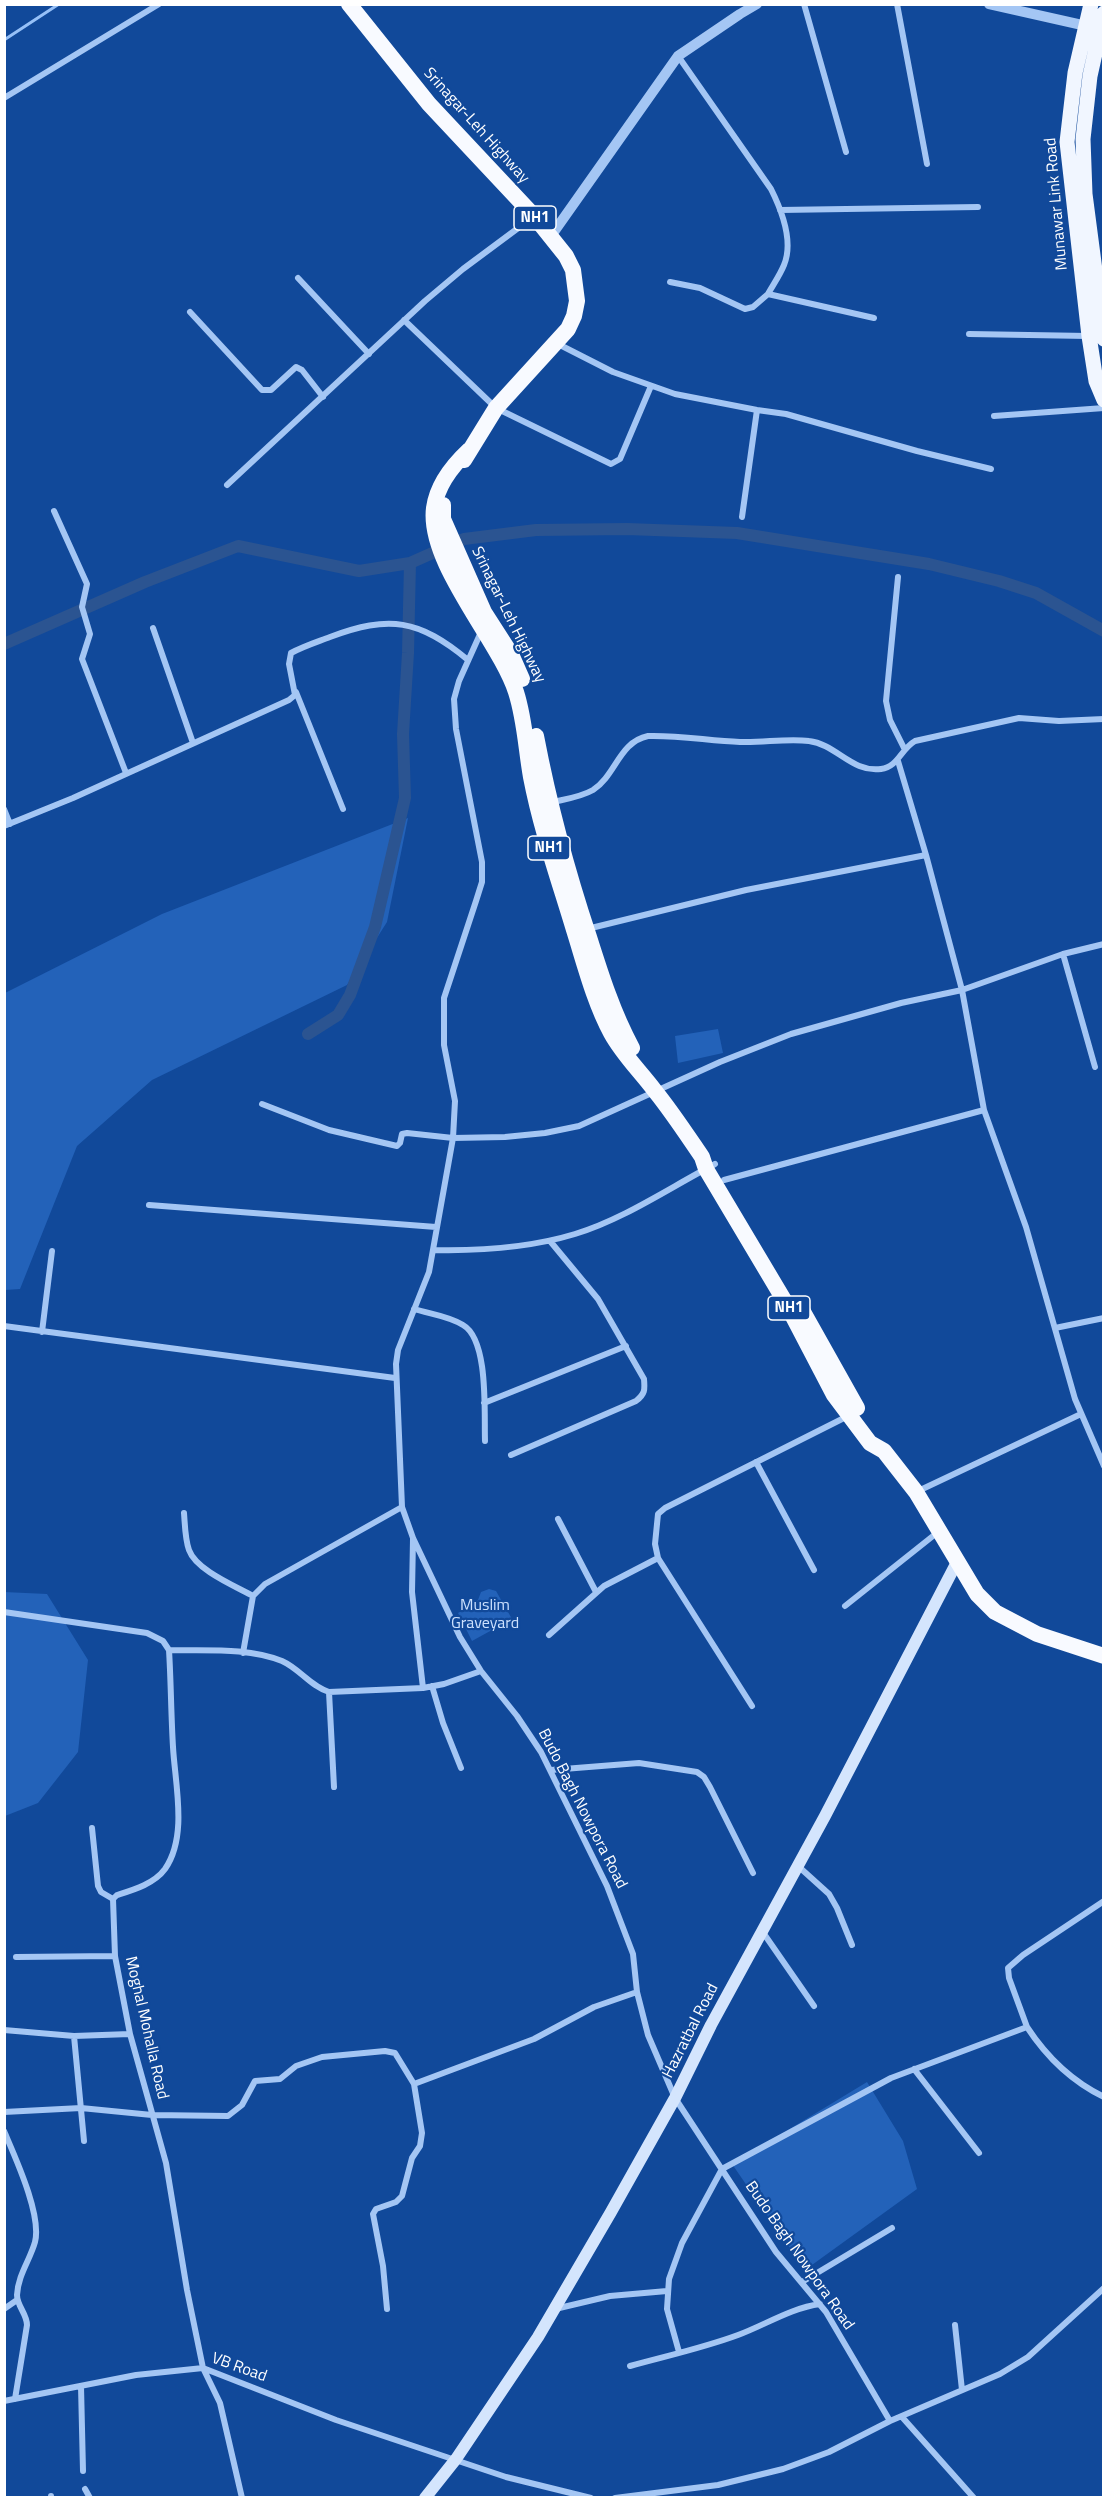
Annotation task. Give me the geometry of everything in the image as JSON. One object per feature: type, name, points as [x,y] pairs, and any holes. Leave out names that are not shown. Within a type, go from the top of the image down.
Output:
[{"type":"highway","name":"Srinagar-Leh Highway","points":[[349,4],[429,104],[551,236],[573,270],[576,284],[574,316],[557,343],[496,408],[469,450],[456,462],[440,490],[434,507],[445,558],[482,619],[511,654],[523,681],[549,803],[586,929],[608,995],[636,1055],[642,1075]]},
{"type":"highway","name":"NH1","points":[[482,619],[516,692],[541,820],[595,995],[611,1033],[626,1057],[655,1091],[708,1164],[787,1305],[834,1395],[870,1443],[884,1451],[916,1492],[977,1594],[995,1612],[1036,1634],[1104,1656]]},
{"type":"highway","name":"NH1","points":[[708,1164],[724,1180],[801,1307],[845,1389],[881,1440],[884,1451]]},
{"type":"main road","name":"Munawar Link Road","points":[[1091,4],[1098,24],[1100,48],[1085,110],[1083,165],[1096,337],[1096,381],[1104,400]]},
{"type":"main road","name":"Munawar Link Road","points":[[1096,337],[1067,142],[1075,73],[1098,24]]},
{"type":"main road","name":"Hazratbal Road","points":[[425,2498],[456,2459],[538,2337],[675,2098],[711,2025],[798,1866],[957,1562]]},
{"type":"street","points":[[4,98],[159,4]]},
{"type":"street","points":[[551,236],[678,56],[757,4]]},
{"type":"street","points":[[804,4],[846,152]]},
{"type":"street","points":[[897,4],[927,164]]},
{"type":"street","points":[[988,4],[1098,24]]},
{"type":"street","points":[[670,282],[700,288],[745,309],[753,307],[768,294],[784,267],[788,254],[780,210],[771,189],[678,56]]},
{"type":"street","points":[[780,210],[978,207]]},
{"type":"street","points":[[226,485],[404,320],[463,269],[534,216]]},
{"type":"street","points":[[298,278],[369,354]]},
{"type":"street","points":[[768,294],[874,318]]},
{"type":"street","points":[[190,312],[262,390],[271,390],[296,367],[302,370],[323,397]]},
{"type":"street","points":[[404,320],[496,408],[611,464],[620,459],[651,386]]},
{"type":"street","points":[[969,334],[1096,337]]},
{"type":"street","points":[[557,343],[613,372],[651,386],[757,410],[786,414],[991,469]]},
{"type":"street","points":[[994,416],[1104,408]]},
{"type":"street","points":[[742,517],[757,410]]},
{"type":"street","points":[[54,511],[85,578],[87,588],[82,607],[90,634],[82,659],[126,772]]},
{"type":"street","points":[[898,577],[886,701],[890,720],[904,748]]},
{"type":"street","name":"Budo Bagh Nowpora Road","points":[[482,619],[454,699],[456,729],[482,862],[482,882],[444,998],[444,1045],[455,1101],[453,1138],[436,1227],[434,1250],[426,1283],[398,1350],[395,1378],[402,1508],[413,1538],[460,1637],[481,1671],[517,1716],[551,1770],[618,1912],[633,1954],[637,1992],[648,2035],[675,2098],[776,2252],[820,2304],[890,2421]]},
{"type":"street","points":[[343,808],[295,689],[289,664],[291,653],[360,627],[378,623],[421,629],[449,644],[468,660]]},
{"type":"street","points":[[153,628],[194,743]]},
{"type":"street","points":[[4,809],[7,825],[288,700],[295,695],[295,689]]},
{"type":"street","points":[[549,803],[594,789],[637,738],[648,736],[743,742],[810,741],[825,746],[854,764],[874,769],[891,766],[898,760],[904,748],[915,741],[1009,719],[1059,721],[1104,719]]},
{"type":"street","points":[[898,760],[962,990],[984,1110],[1026,1227],[1081,1414],[1104,1466]]},
{"type":"street","points":[[586,929],[746,890],[926,855]]},
{"type":"street","points":[[262,1104],[329,1130],[394,1145],[399,1145],[402,1134],[407,1133],[453,1138],[515,1136],[579,1126],[601,1118],[655,1091],[791,1034],[901,1003],[962,990],[1063,954],[1104,944]]},
{"type":"street","points":[[1063,954],[1095,1067]]},
{"type":"street","points":[[724,1180],[984,1110]]},
{"type":"street","points":[[434,1250],[490,1250],[550,1241],[598,1225],[708,1164]]},
{"type":"street","points":[[149,1205],[436,1227]]},
{"type":"street","points":[[511,1455],[643,1396],[645,1389],[644,1379],[598,1299],[550,1241]]},
{"type":"street","points":[[42,1332],[51,1251]]},
{"type":"street","points":[[414,1309],[453,1320],[472,1332],[480,1353],[485,1441]]},
{"type":"street","points":[[1055,1328],[1104,1318]]},
{"type":"street","points":[[4,1326],[395,1378]]},
{"type":"street","points":[[484,1403],[626,1346]]},
{"type":"street","points":[[916,1492],[1081,1414]]},
{"type":"street","points":[[752,1706],[658,1558],[655,1544],[658,1514],[665,1508],[848,1416]]},
{"type":"street","points":[[756,1462],[814,1570]]},
{"type":"street","points":[[243,1653],[253,1596],[277,1575],[402,1508]]},
{"type":"street","points":[[184,1513],[188,1548],[192,1556],[207,1570],[253,1596]]},
{"type":"street","points":[[558,1520],[596,1592]]},
{"type":"street","points":[[845,1606],[940,1531]]},
{"type":"street","points":[[413,1538],[412,1592],[423,1688]]},
{"type":"street","points":[[549,1635],[596,1592],[613,1580],[658,1558]]},
{"type":"street","points":[[4,1612],[147,1633],[164,1641],[169,1650],[177,1809],[176,1840],[164,1870],[150,1882],[117,1895],[113,1899],[101,1892],[98,1886],[92,1828]]},
{"type":"street","points":[[169,1650],[243,1653],[281,1661],[293,1667],[317,1688],[329,1692],[423,1688],[481,1671]]},
{"type":"street","points":[[432,1686],[450,1743],[461,1768]]},
{"type":"street","points":[[329,1692],[334,1787]]},
{"type":"street","points":[[551,1770],[639,1763],[697,1772],[704,1777],[710,1787],[753,1873]]},
{"type":"street","points":[[798,1866],[829,1894],[852,1945]]},
{"type":"street","name":"Moghal Mohalla Road","points":[[113,1899],[115,1956],[130,2034],[166,2163],[187,2290],[203,2368],[220,2403],[243,2498]]},
{"type":"street","points":[[1104,1901],[1023,1955],[1008,1968],[1009,1978],[1027,2027],[1042,2050],[1058,2066],[1104,2097]]},
{"type":"street","points":[[762,1931],[814,2006]]},
{"type":"street","points":[[16,1957],[115,1956]]},
{"type":"street","points":[[414,2084],[534,2038],[594,2007],[637,1992]]},
{"type":"street","points":[[679,2352],[667,2309],[667,2291],[682,2243],[722,2169],[891,2078],[1027,2027]]},
{"type":"street","points":[[4,2030],[74,2036],[130,2034]]},
{"type":"street","points":[[74,2036],[84,2141]]},
{"type":"street","points":[[4,2112],[81,2109],[152,2115],[228,2116],[242,2105],[255,2081],[280,2079],[296,2066],[322,2057],[390,2051],[400,2059],[414,2084],[422,2133],[420,2146],[412,2158],[402,2196],[396,2202],[376,2209],[373,2214],[383,2266],[387,2309]]},
{"type":"street","points":[[914,2069],[980,2153]]},
{"type":"street","points":[[4,2131],[30,2199],[36,2232],[35,2242],[19,2283],[17,2300],[26,2316],[27,2325],[15,2399]]},
{"type":"street","points":[[802,2282],[892,2228]]},
{"type":"street","points":[[615,2498],[718,2485],[783,2469],[829,2452],[890,2421],[1000,2374],[1028,2357],[1104,2288]]},
{"type":"street","points":[[554,2310],[610,2296],[667,2291]]},
{"type":"street","points":[[4,2309],[17,2300]]},
{"type":"street","points":[[630,2366],[721,2341],[764,2325],[802,2307],[820,2304]]},
{"type":"street","points":[[955,2325],[962,2390]]},
{"type":"street","name":"VB Road","points":[[4,2401],[136,2374],[203,2368],[336,2420],[506,2477],[591,2498]]},
{"type":"street","points":[[81,2386],[83,2471]]},
{"type":"street","points":[[902,2416],[974,2498]]},
{"type":"street","points":[[85,2489],[90,2498]]},
{"type":"green space","points":[[408,818],[387,922],[347,985],[152,1080],[77,1146],[20,1289],[5,1290],[5,993],[162,914]]},
{"type":"green space","points":[[718,1029],[723,1053],[678,1063],[675,1036]]},
{"type":"green space","name":"Muslim Graveyard","points":[[489,1589],[496,1591],[512,1619],[472,1641],[458,1613],[478,1600],[481,1592]]},
{"type":"green space","points":[[4,1592],[47,1594],[88,1660],[78,1752],[38,1803],[5,1816]]},
{"type":"green space","points":[[867,2082],[903,2141],[917,2189],[805,2270],[732,2164]]},
{"type":"waterway","points":[[4,40],[59,4]]},
{"type":"waterway","points":[[4,644],[145,582],[238,546],[359,571],[410,563],[464,539],[536,530],[627,529],[737,533],[929,564],[999,581],[1036,593],[1104,631]]},
{"type":"waterway","points":[[308,1034],[338,1015],[350,995],[375,927],[405,798],[403,734],[410,563]]}]
